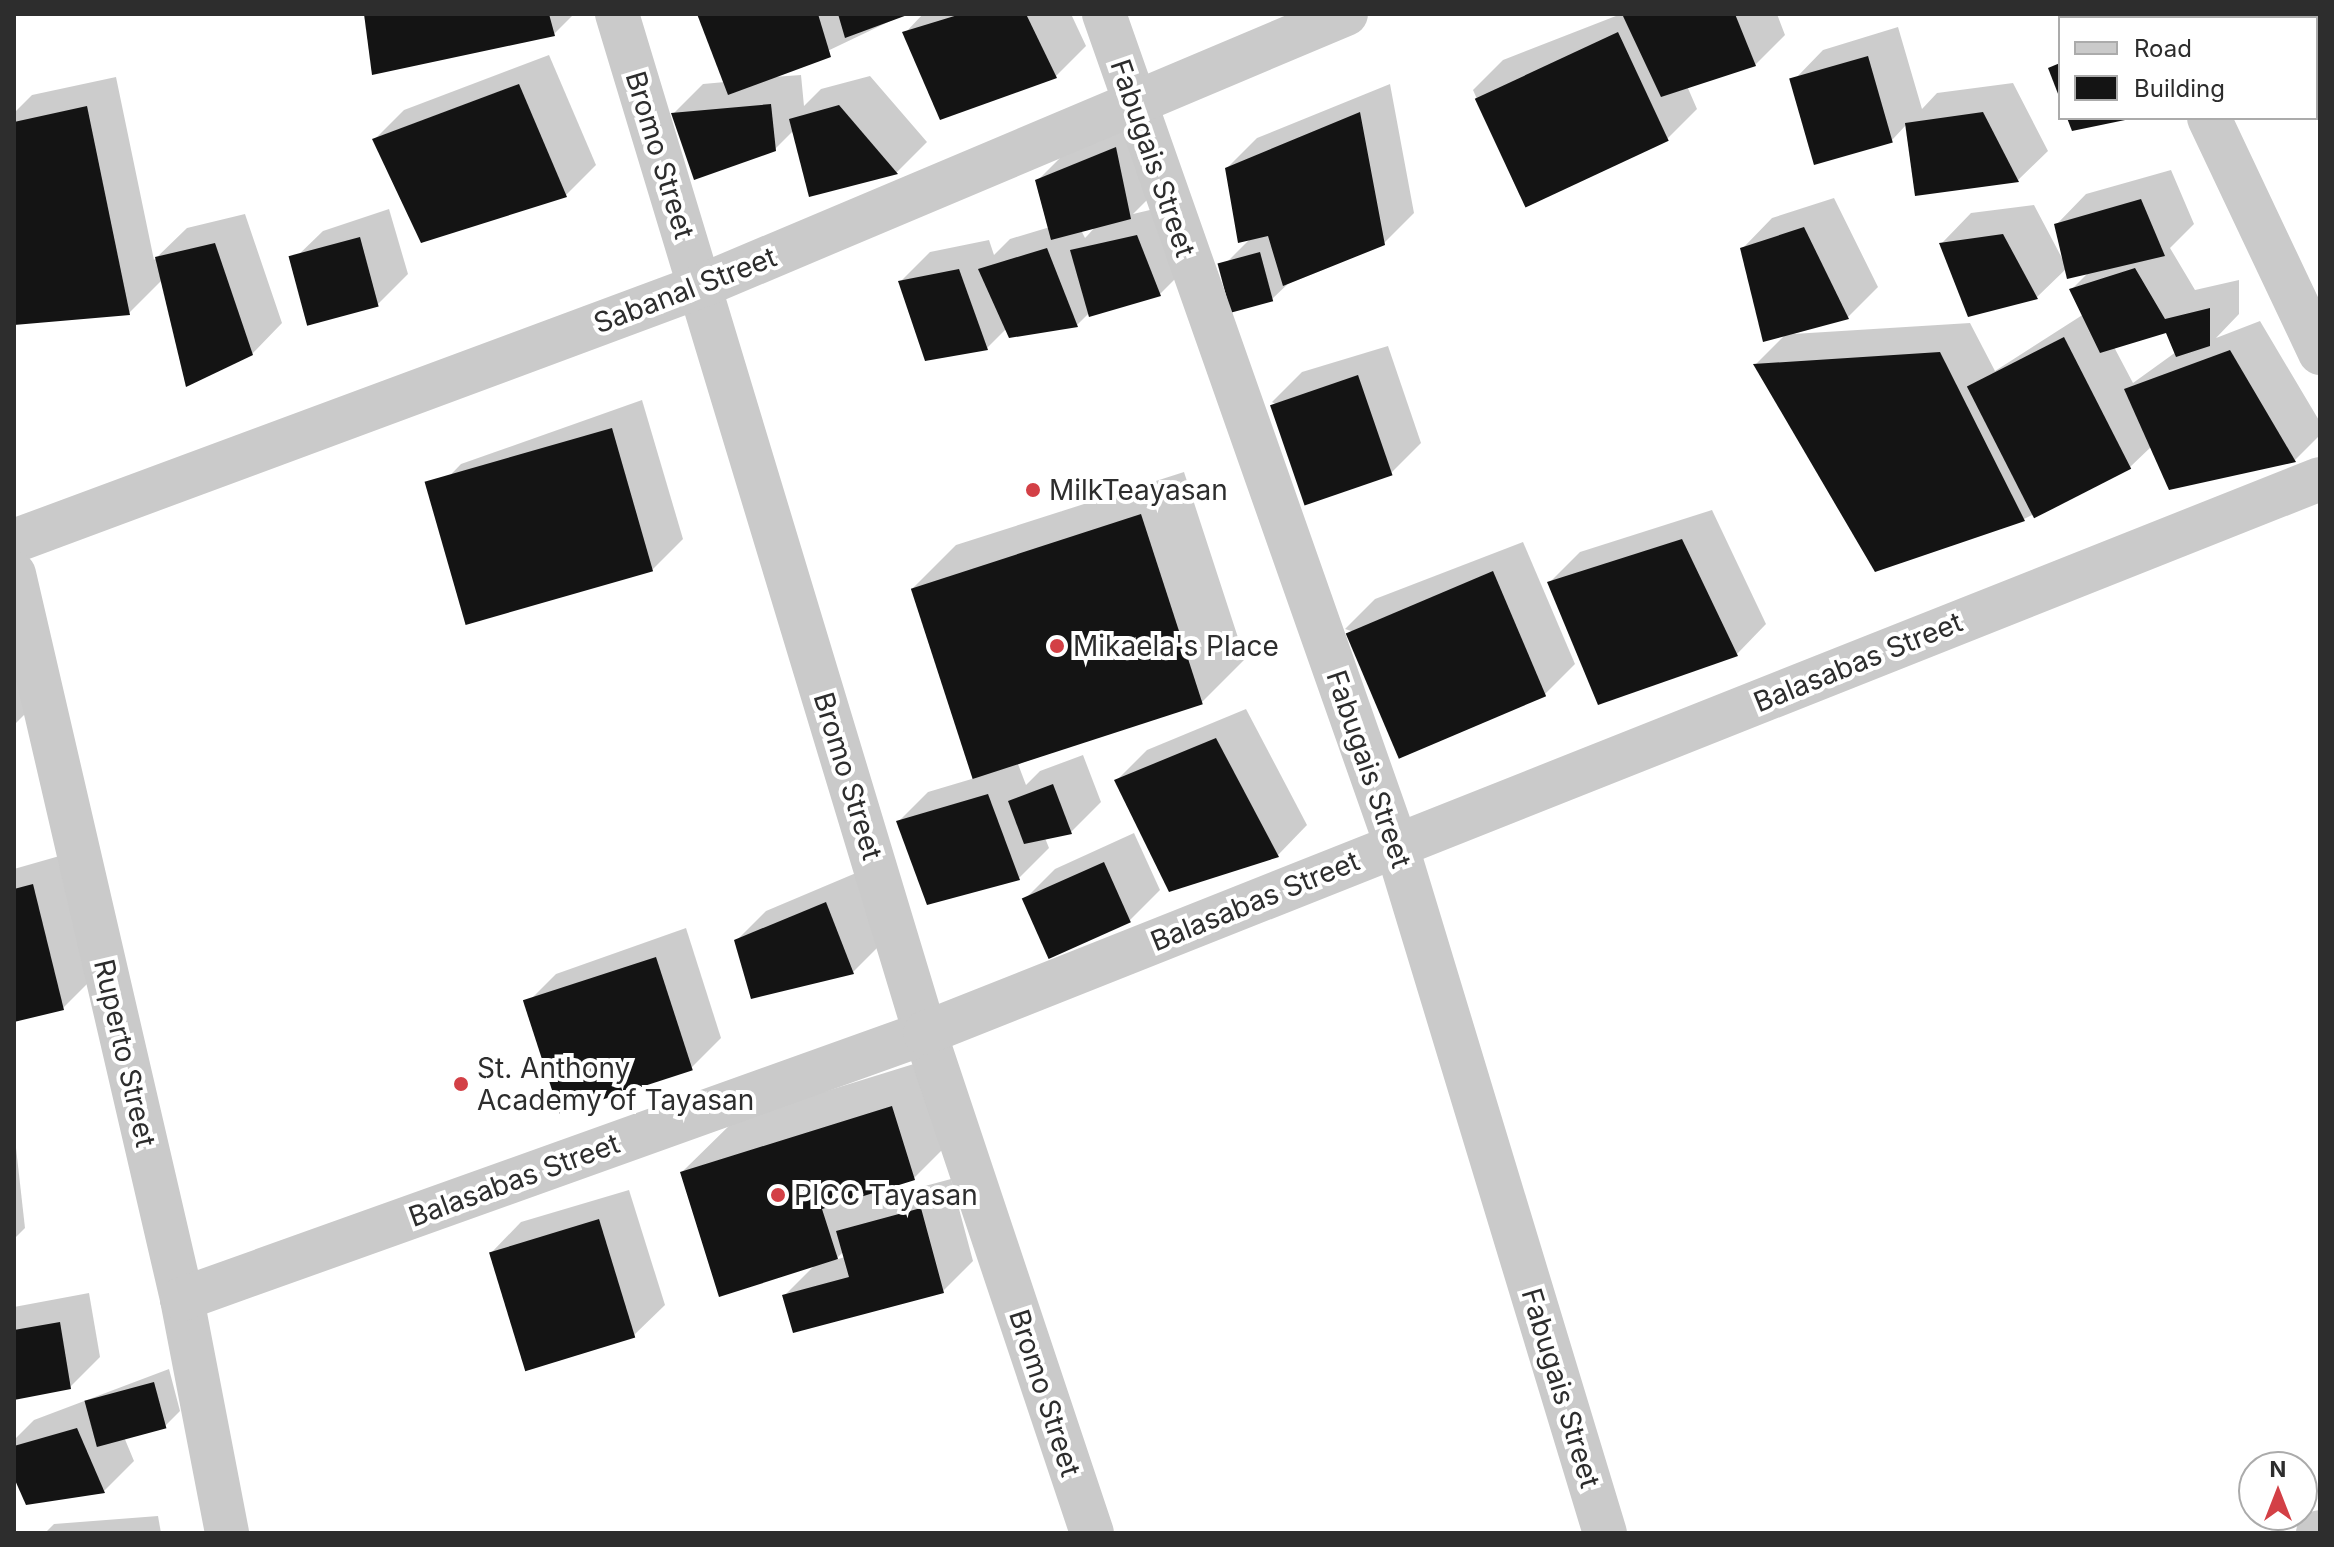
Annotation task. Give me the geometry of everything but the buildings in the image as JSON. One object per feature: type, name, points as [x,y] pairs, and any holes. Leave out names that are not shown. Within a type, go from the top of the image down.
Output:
[{"type":"street","name":"Bromo Street","points":[[617,14],[925,1033],[1092,1533]]},
{"type":"street","name":"Fabugais Street","points":[[1104,14],[1396,844],[1605,1533]]},
{"type":"street","name":"Sabanal Street","points":[[14,541],[701,286],[1346,14]]},
{"type":"street","points":[[2210,120],[2320,353]]},
{"type":"street","name":"Balasabas Street","points":[[182,1299],[925,1033],[2320,479]]},
{"type":"street","name":"Ruperto Street","points":[[14,574],[182,1299],[227,1533]]},
{"type":"place","name":"MilkTeayasan","points":[[1033,490]]},
{"type":"place","name":"Mikaela's Place","points":[[1057,646]]},
{"type":"place","name":"St. Anthony Academy of Tayasan","points":[[461,1084]]},
{"type":"place","name":"PICC Tayasan","points":[[778,1195]]}]
